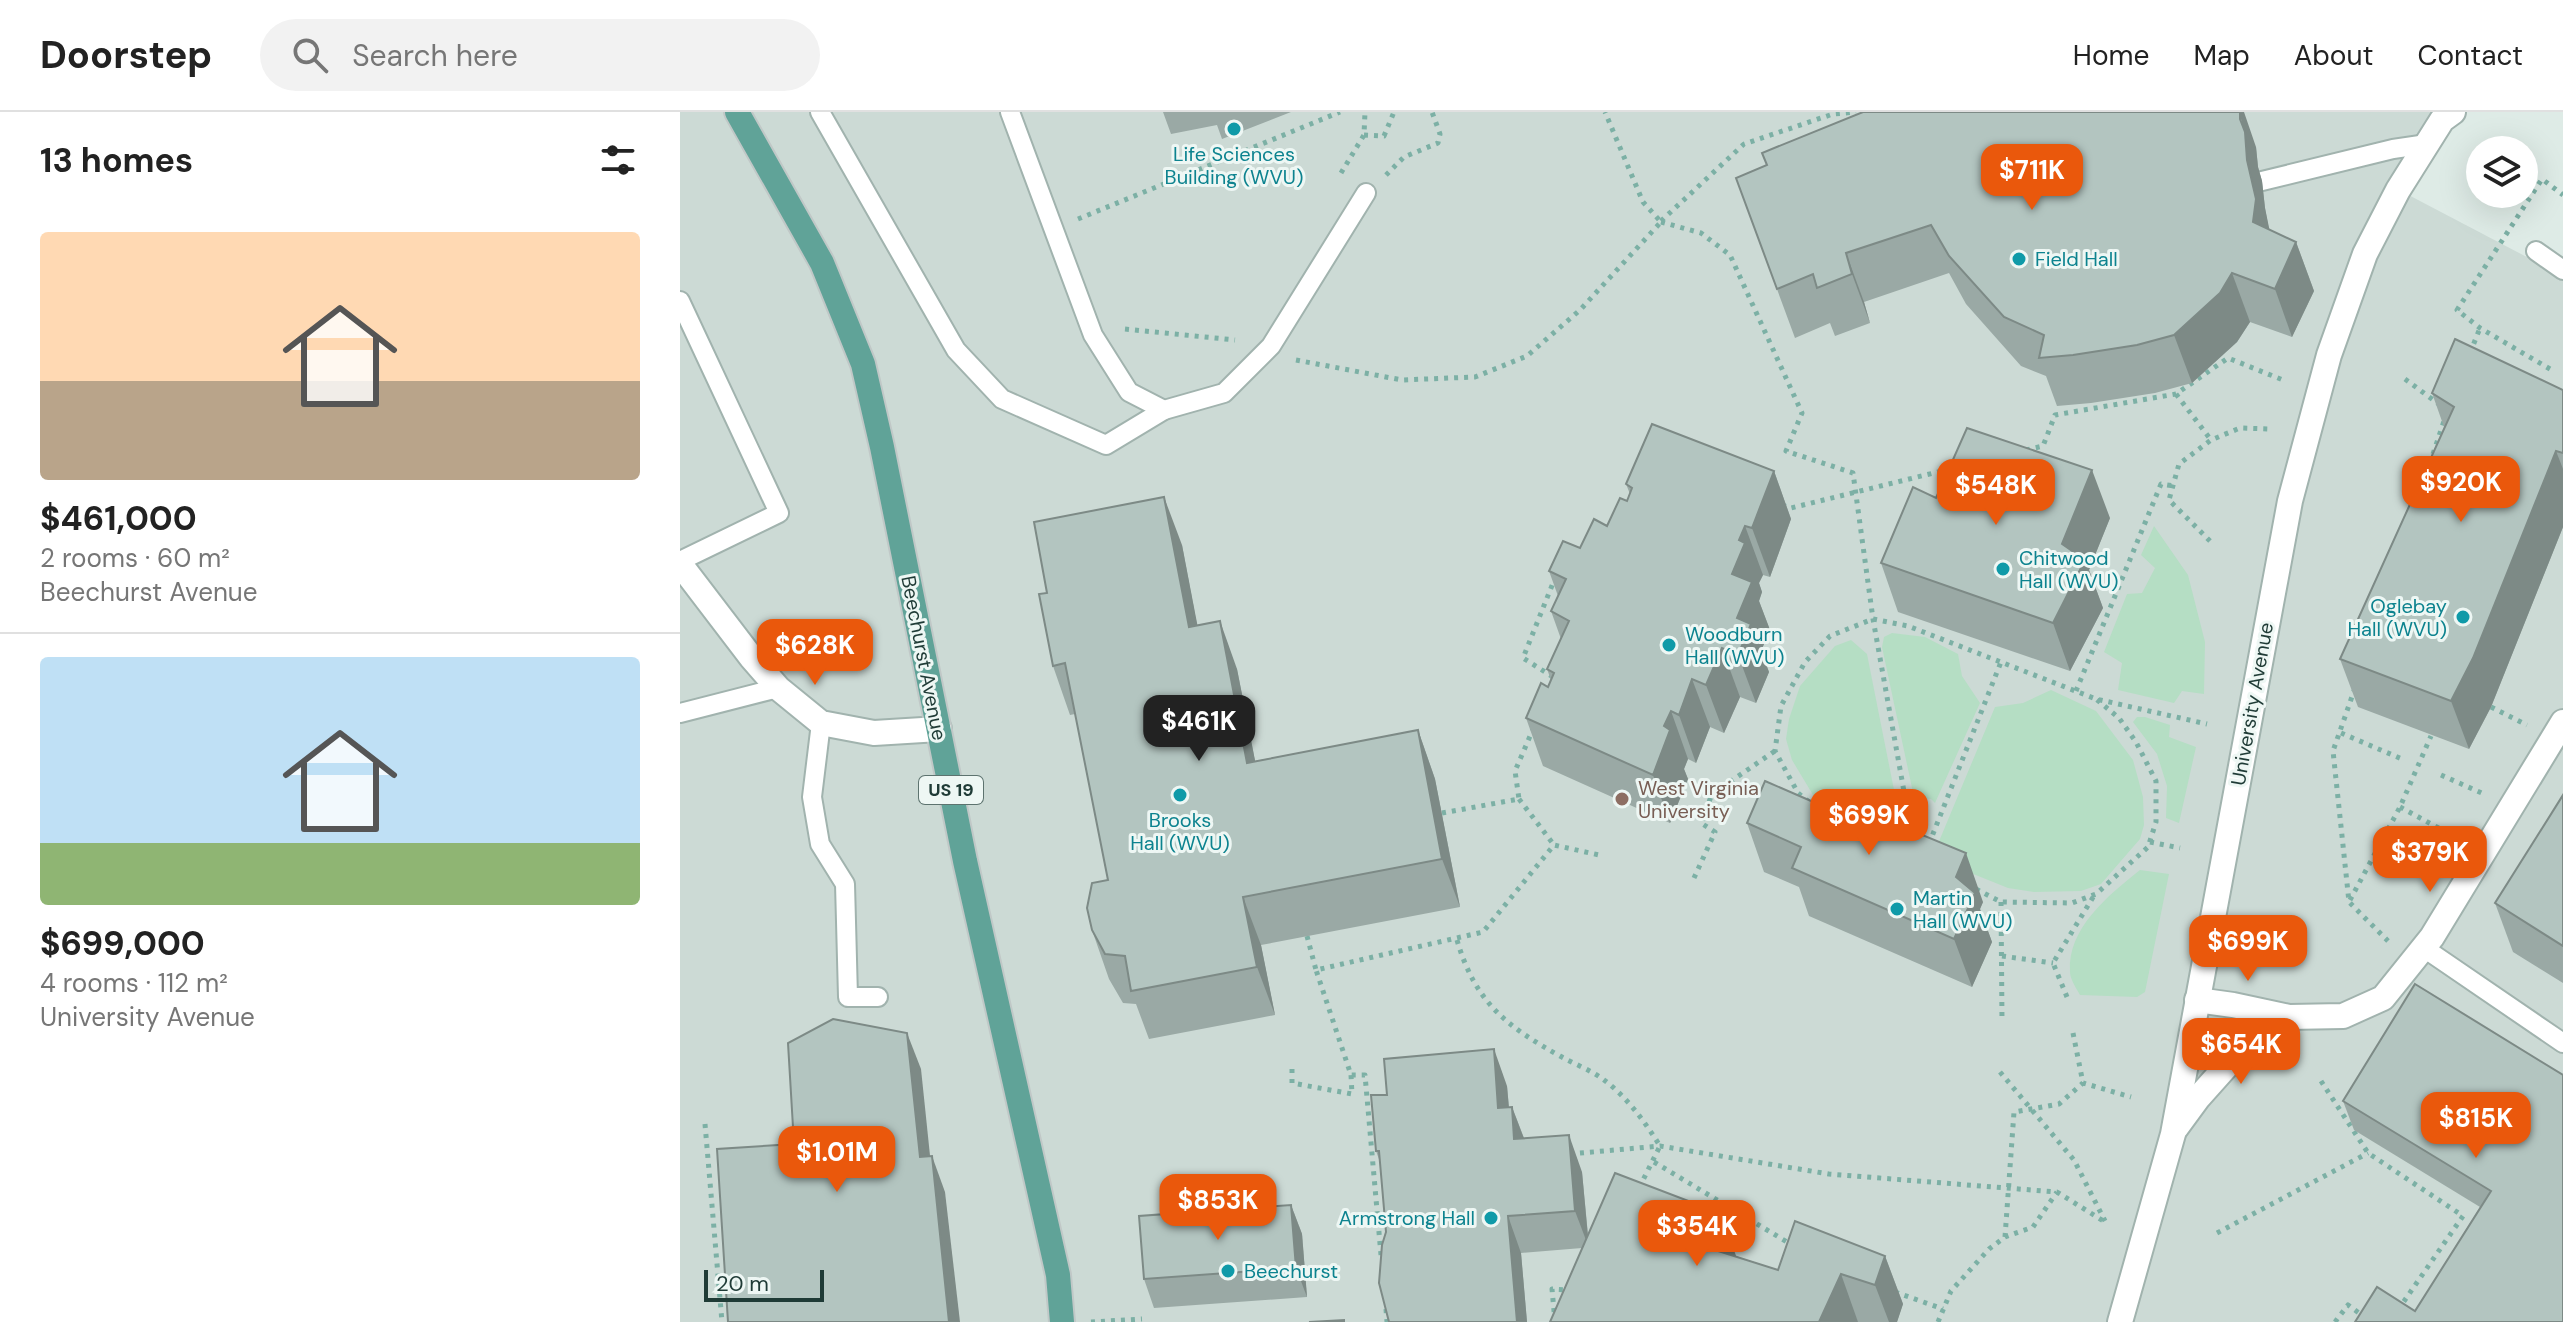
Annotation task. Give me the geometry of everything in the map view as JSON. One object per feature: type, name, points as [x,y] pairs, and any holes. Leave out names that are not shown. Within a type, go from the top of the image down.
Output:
[{"type":"main road","name":"Beechurst Avenue","points":[[737,112],[822,263],[863,364],[965,861],[1058,1275],[1062,1322]]},
{"type":"street","name":"University Avenue","points":[[2120,1322],[2173,1134],[2290,501],[2329,355],[2365,254],[2398,190],[2442,120],[2453,112]]},
{"type":"street","points":[[680,563],[778,688],[821,723],[874,733],[939,729]]},
{"type":"street","points":[[2197,1000],[2289,1017],[2343,1016],[2383,998],[2441,923],[2547,743],[2563,722]]},
{"type":"street","points":[[2173,1134],[2198,1098],[2240,1051],[2289,1017]]},
{"type":"lane","points":[[820,112],[956,350],[1002,399],[1106,445],[1164,410],[1224,393],[1271,346],[1366,193]]},
{"type":"lane","points":[[1010,112],[1093,335],[1129,392],[1164,410]]},
{"type":"lane","points":[[2262,181],[2393,149],[2427,144]]},
{"type":"lane","points":[[2536,251],[2563,270]]},
{"type":"lane","points":[[680,301],[779,513],[680,563]]},
{"type":"lane","points":[[680,713],[778,688]]},
{"type":"lane","points":[[821,723],[812,797],[820,844],[845,884],[848,997],[878,997]]},
{"type":"lane","points":[[2424,948],[2563,1043]]},
{"type":"path","points":[[1053,229],[1340,112]]},
{"type":"path","points":[[1341,174],[1364,135],[1365,112]]},
{"type":"path","points":[[1364,135],[1384,136],[1394,112]]},
{"type":"path","points":[[1404,157],[1438,143],[1440,134],[1432,112]]},
{"type":"path","points":[[1605,112],[1643,202],[1661,222],[1701,233],[1730,255],[1802,413],[1786,451],[1853,473],[1873,619],[1913,838]]},
{"type":"path","points":[[1271,346],[1300,362],[1402,380],[1475,377],[1527,356],[1580,310],[1661,222],[1744,144],[1833,114],[1856,112]]},
{"type":"path","points":[[2550,369],[2480,328],[2457,310],[2542,179],[2563,195]]},
{"type":"path","points":[[1093,335],[1119,328],[1240,341]]},
{"type":"path","points":[[2469,355],[2480,328]]},
{"type":"path","points":[[2015,453],[2043,446],[2055,415],[2176,394],[2228,358],[2283,380]]},
{"type":"path","points":[[2405,379],[2447,410],[2433,454]]},
{"type":"path","points":[[2176,394],[2211,440]]},
{"type":"path","points":[[2210,541],[2169,500],[2179,464],[2211,440],[2240,428],[2270,429]]},
{"type":"path","points":[[1777,503],[1791,508],[1957,467]]},
{"type":"path","points":[[2076,691],[2161,484],[2174,486]]},
{"type":"path","points":[[1554,678],[1523,658],[1560,568]]},
{"type":"path","points":[[1816,808],[1798,793],[1775,751],[1781,706],[1805,662],[1830,636],[1873,619],[1908,626],[2096,699],[2207,724]]},
{"type":"path","points":[[1924,855],[2001,662]]},
{"type":"path","points":[[2360,674],[2333,751],[2349,902],[2390,943]]},
{"type":"path","points":[[2053,963],[2096,894],[2148,847],[2156,822],[2156,781],[2136,742],[2119,718],[2096,699]]},
{"type":"path","points":[[2491,707],[2547,743]]},
{"type":"path","points":[[1537,718],[1515,771],[1519,799],[1554,845],[1599,855]]},
{"type":"path","points":[[2341,733],[2402,759]]},
{"type":"path","points":[[2349,902],[2400,807],[2431,736]]},
{"type":"path","points":[[1694,878],[1715,832],[1701,823],[1712,794],[1775,751]]},
{"type":"path","points":[[2441,775],[2487,795]]},
{"type":"path","points":[[1442,813],[1519,799]]},
{"type":"path","points":[[2400,807],[2458,839]]},
{"type":"path","points":[[2150,842],[2180,848]]},
{"type":"path","points":[[1316,970],[1483,932],[1554,845]]},
{"type":"path","points":[[1975,889],[2001,902],[2072,903],[2096,894]]},
{"type":"path","points":[[2001,902],[2002,1021]]},
{"type":"path","points":[[1292,1069],[1292,1083],[1352,1094],[1351,1075],[1307,936]]},
{"type":"path","points":[[1457,940],[1474,983],[1494,1011],[1547,1049],[1604,1079],[1646,1123],[1660,1146]]},
{"type":"path","points":[[2002,956],[2053,963]]},
{"type":"path","points":[[2053,963],[2067,997]]},
{"type":"path","points":[[2073,1033],[2083,1083]]},
{"type":"path","points":[[1560,1154],[1660,1146],[1829,1174],[2057,1192],[2105,1222],[2074,1160],[2000,1072]]},
{"type":"path","points":[[1351,1075],[1365,1075],[1382,1260]]},
{"type":"path","points":[[2321,1081],[2368,1153],[2463,1216],[2402,1307],[2392,1302]]},
{"type":"path","points":[[2083,1083],[2131,1097]]},
{"type":"path","points":[[2005,1237],[2014,1112],[2059,1104],[2083,1083]]},
{"type":"path","points":[[705,1124],[722,1322]]},
{"type":"path","points":[[1632,1201],[1660,1146]]},
{"type":"path","points":[[2217,1233],[2368,1153]]},
{"type":"path","points":[[1654,1162],[1797,1248]]},
{"type":"path","points":[[1938,1322],[1951,1291],[1989,1249],[2005,1237],[2033,1227],[2057,1192]]},
{"type":"path","points":[[1555,1322],[1552,1289],[1576,1290]]},
{"type":"path","points":[[1889,1289],[1943,1309]]},
{"type":"path","points":[[2335,1322],[2348,1305],[2369,1320]]},
{"type":"path","points":[[1386,1307],[1387,1322]]},
{"type":"path","points":[[1088,1322],[1142,1319]]},
{"type":"shaded area","name":"West Virginia University","points":[[680,112],[2454,112],[2399,190],[2563,276],[2563,1322],[680,1322]]},
{"type":"green space","points":[[2154,526],[2188,575],[2205,642],[2204,694],[2182,691],[2174,703],[2118,690],[2122,663],[2104,652],[2127,594],[2142,593],[2155,568],[2141,555]]},
{"type":"green space","points":[[1892,633],[1925,637],[1958,654],[1962,676],[1980,703],[1935,803],[1922,798],[1915,802],[1882,647],[1884,637]]},
{"type":"green space","points":[[1851,640],[1867,654],[1897,805],[1862,830],[1825,815],[1792,760],[1786,739],[1800,686],[1835,646]]},
{"type":"green space","points":[[2051,690],[2096,711],[2133,760],[2143,797],[2144,825],[2140,839],[2101,884],[2081,891],[2034,892],[2008,888],[1936,859],[1935,851],[1995,707],[2023,703]]},
{"type":"green space","points":[[2137,717],[2170,725],[2169,737],[2196,747],[2179,823],[2166,818],[2167,786],[2157,754],[2133,722]]},
{"type":"green space","points":[[2140,870],[2169,874],[2145,992],[2137,997],[2080,995],[2070,972],[2075,941],[2092,914]]},
{"type":"building","name":"Field Hall","points":[[1863,112],[2240,112],[2256,199],[2253,222],[2296,242],[2275,289],[2232,273],[2220,293],[2174,335],[2137,345],[2073,355],[2039,358],[2044,335],[2004,317],[1949,256],[1931,225],[1846,253],[1852,274],[1817,288],[1813,274],[1777,289],[1736,178],[1767,165],[1762,153]]},
{"type":"building","name":"Oglebay Hall (WVU)","points":[[2455,339],[2563,390],[2563,453],[2556,451],[2473,658],[2451,701],[2340,659],[2454,407],[2432,393]]},
{"type":"building","name":"Woodburn Hall (WVU)","points":[[1652,424],[1774,471],[1752,528],[1745,526],[1739,540],[1745,543],[1732,574],[1752,582],[1737,618],[1751,624],[1738,655],[1722,648],[1706,685],[1692,679],[1679,715],[1671,711],[1664,726],[1670,730],[1653,775],[1526,718],[1541,683],[1548,687],[1554,673],[1547,669],[1569,621],[1551,611],[1566,579],[1549,571],[1563,541],[1580,548],[1594,519],[1607,526],[1620,498],[1627,501],[1632,488],[1626,484]]},
{"type":"building","points":[[1967,428],[2092,470],[2062,544],[2085,560],[2053,623],[1881,563],[1913,487],[1936,498]]},
{"type":"building","name":"Brooks Hall (WVU)","points":[[1164,497],[1189,627],[1220,621],[1247,763],[1418,730],[1442,859],[1243,897],[1257,967],[1131,991],[1125,956],[1105,954],[1092,930],[1087,908],[1092,883],[1108,880],[1065,663],[1053,666],[1039,594],[1047,593],[1034,522]]},
{"type":"building","points":[[1765,781],[1818,804],[1821,793],[1966,853],[1956,877],[1975,893],[1954,939],[1792,868],[1801,847],[1747,823]]},
{"type":"building","points":[[2563,795],[2563,946],[2495,903]]},
{"type":"building","points":[[2415,984],[2563,1075],[2563,1322],[2355,1322],[2377,1287],[2415,1311],[2491,1191],[2343,1101]]},
{"type":"building","points":[[833,1019],[907,1033],[920,1157],[932,1156],[949,1322],[728,1322],[717,1149],[794,1144],[788,1043]]},
{"type":"building","name":"Armstrong Hall","points":[[1494,1049],[1498,1108],[1512,1107],[1514,1139],[1569,1135],[1575,1211],[1508,1216],[1517,1322],[1389,1322],[1379,1283],[1386,1232],[1371,1095],[1387,1095],[1384,1059]]},
{"type":"building","points":[[1615,1173],[1720,1213],[1702,1246],[1778,1270],[1795,1221],[1885,1256],[1875,1285],[1841,1274],[1819,1322],[1550,1322]]},
{"type":"building","points":[[1291,1205],[1296,1268],[1144,1279],[1139,1216]]},
{"type":"place","name":"Life Sciences Building (WVU)","points":[[1234,129]]},
{"type":"place","name":"Field Hall","points":[[2019,259]]},
{"type":"place","name":"Chitwood Hall (WVU)","points":[[2003,569]]},
{"type":"place","name":"Oglebay Hall (WVU)","points":[[2463,617]]},
{"type":"place","name":"Woodburn Hall (WVU)","points":[[1669,645]]},
{"type":"place","name":"Brooks Hall (WVU)","points":[[1180,795]]},
{"type":"place","name":"West Virginia University","points":[[1622,799]]},
{"type":"place","name":"Martin Hall (WVU)","points":[[1897,909]]},
{"type":"place","name":"Armstrong Hall","points":[[1491,1218]]},
{"type":"place","name":"Beechurst","points":[[1228,1271]]}]
